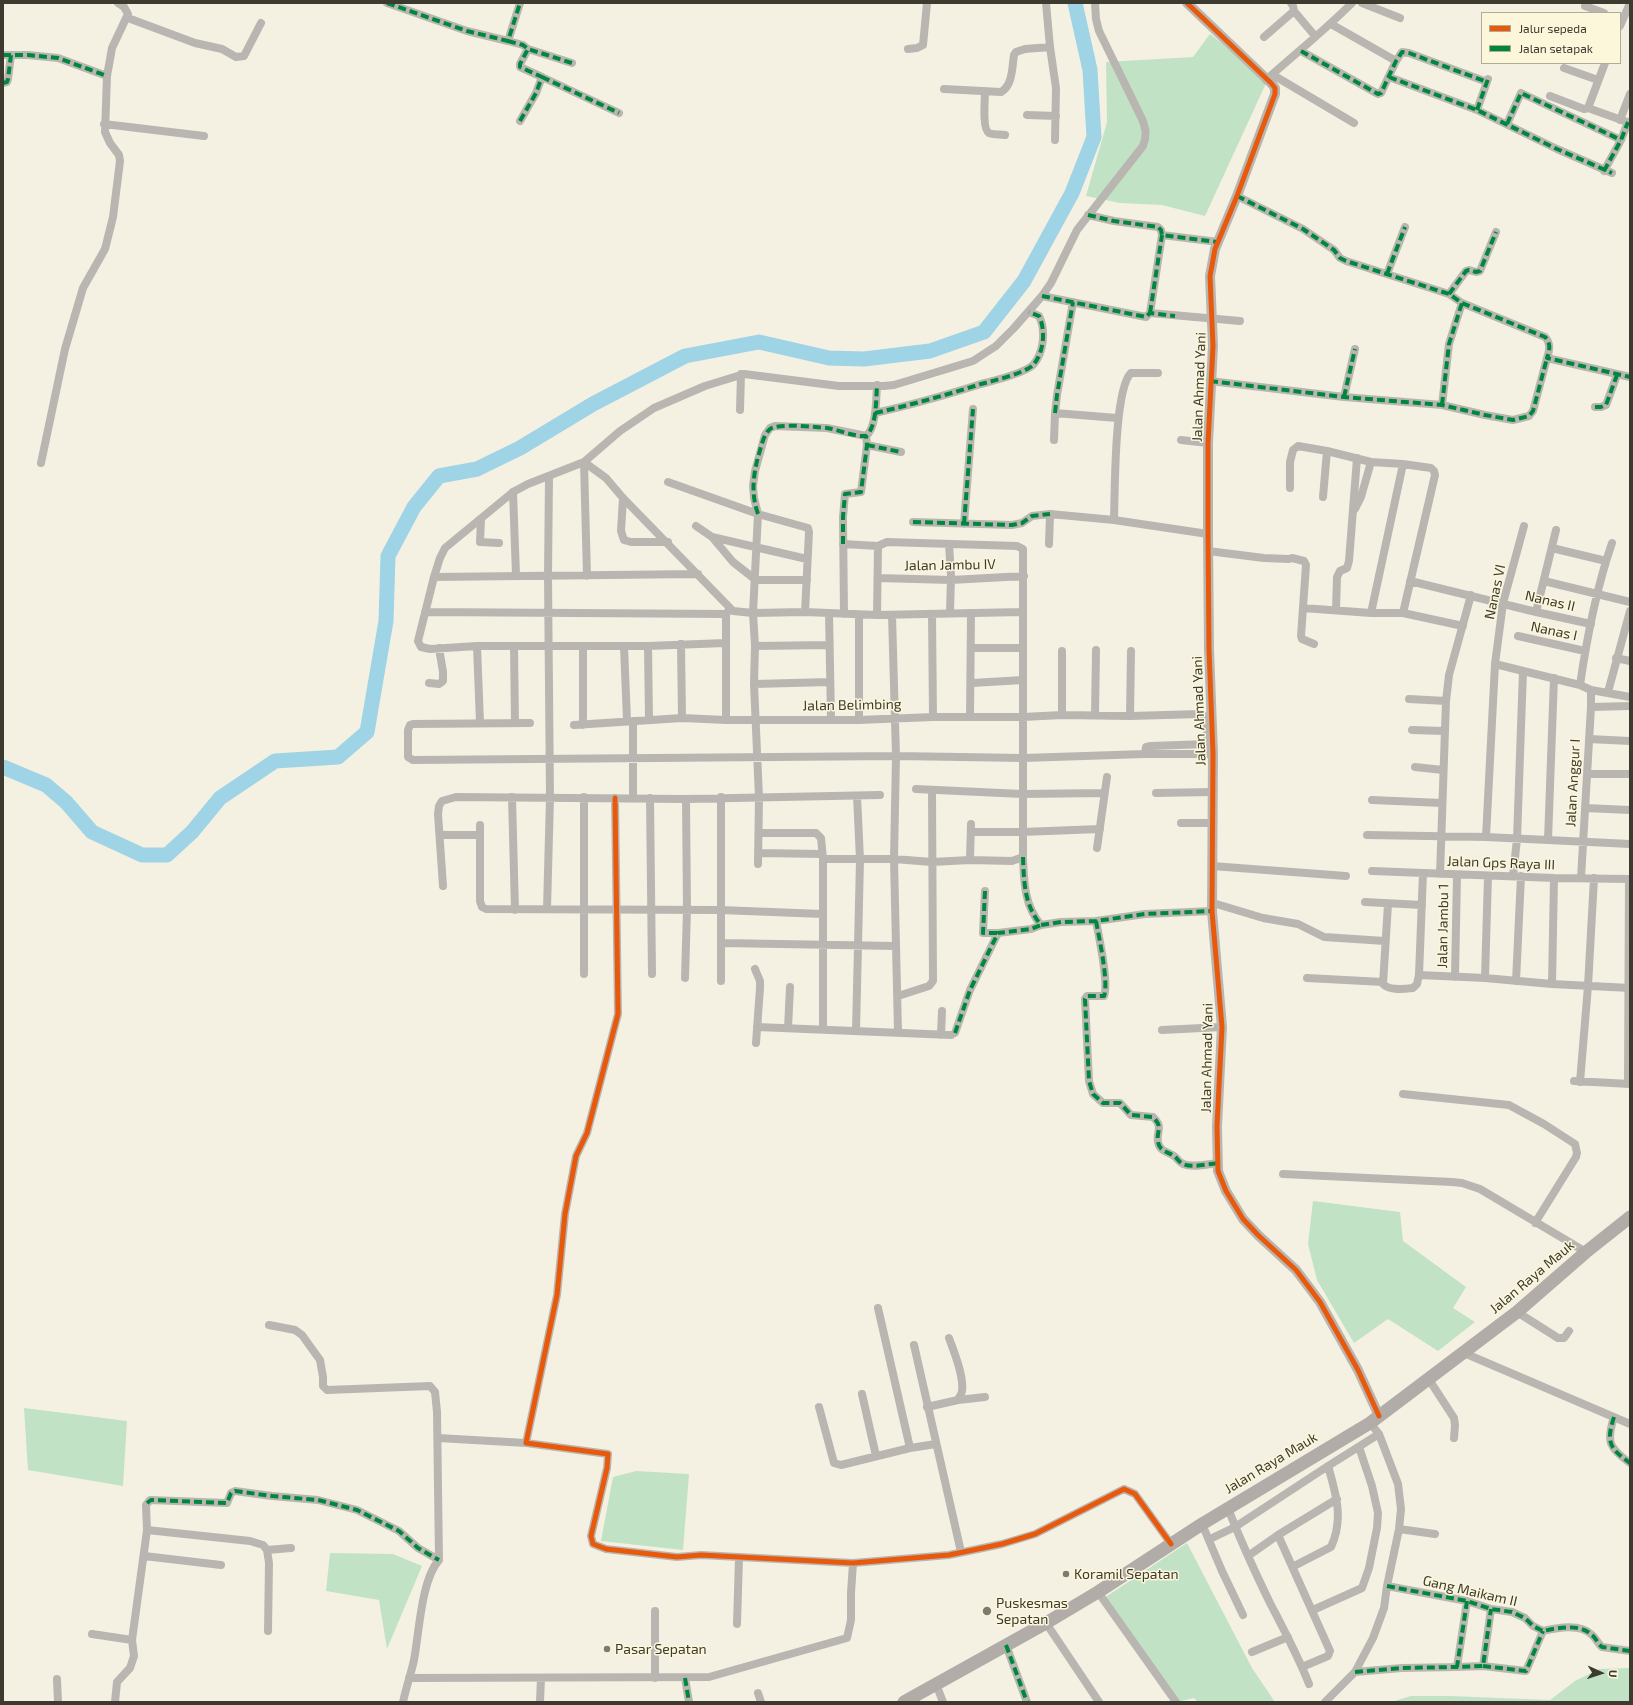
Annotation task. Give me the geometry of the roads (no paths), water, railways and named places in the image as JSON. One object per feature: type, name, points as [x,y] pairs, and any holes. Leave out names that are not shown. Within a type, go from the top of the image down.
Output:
[{"type":"main road","name":"Jalan Raya Mauk","points":[[904,1702],[1046,1624],[1202,1524],[1375,1420],[1428,1378],[1464,1353],[1517,1312],[1586,1252],[1630,1217]]},
{"type":"street","points":[[41,463],[65,349],[83,288],[105,249],[113,217],[120,161],[119,155],[106,137],[104,124],[107,76],[112,48],[119,31],[128,18],[127,10],[118,3]]},
{"type":"street","points":[[387,3],[467,31],[523,44],[528,48],[572,63]]},
{"type":"street","points":[[508,41],[520,3]]},
{"type":"street","points":[[908,49],[918,48],[923,44],[927,3]]},
{"type":"street","points":[[1046,3],[1056,88],[1055,140]]},
{"type":"street","points":[[725,643],[648,646],[477,646],[430,649],[421,647],[418,644],[434,577],[445,548],[513,492],[528,484],[584,462],[620,431],[654,408],[705,386],[741,374],[839,386],[894,385],[973,361],[996,346],[1029,312],[1042,296],[1051,283],[1077,230],[1142,146],[1146,135],[1145,126],[1133,98],[1099,31],[1095,3]]},
{"type":"street","name":"Jalan Ahmad Yani","points":[[1187,3],[1270,77],[1275,97],[1218,242],[1211,264],[1210,276],[1213,346],[1208,443],[1209,754],[1213,792],[1213,907],[1222,1027],[1217,1126],[1218,1170],[1222,1182],[1243,1219],[1296,1270],[1320,1302],[1358,1370],[1375,1420]]},
{"type":"street","points":[[1352,3],[1331,24],[1315,36],[1301,51],[1270,77],[1354,123]]},
{"type":"street","points":[[1362,3],[1400,18]]},
{"type":"street","points":[[1264,37],[1293,6],[1315,36]]},
{"type":"street","points":[[1586,6],[1601,12]]},
{"type":"street","points":[[1621,22],[1629,7]]},
{"type":"street","points":[[128,18],[195,43],[222,49],[236,57],[244,56],[261,23]]},
{"type":"street","points":[[1331,24],[1396,61]]},
{"type":"street","points":[[944,90],[985,91],[999,93],[1006,89],[1011,78],[1014,55],[1016,52],[1025,49],[1050,47]]},
{"type":"street","points":[[528,48],[520,67],[619,113]]},
{"type":"street","points":[[1301,51],[1378,94],[1381,93],[1396,61],[1402,52],[1406,52],[1487,81],[1477,110]]},
{"type":"street","points":[[3,83],[7,82],[8,79],[7,55],[28,55],[58,58],[107,76]]},
{"type":"street","points":[[1588,108],[1605,64]]},
{"type":"street","points":[[1564,68],[1598,80]]},
{"type":"street","points":[[520,121],[536,93],[542,76]]},
{"type":"street","points":[[1389,77],[1477,110],[1556,149],[1608,172],[1621,140],[1626,122],[1630,94]]},
{"type":"street","points":[[985,91],[986,130],[989,133],[1005,134]]},
{"type":"street","points":[[1507,124],[1521,93],[1621,140]]},
{"type":"street","points":[[1550,96],[1584,109],[1588,108],[1626,122]]},
{"type":"street","points":[[1027,115],[1056,116]]},
{"type":"street","points":[[104,124],[204,136]]},
{"type":"street","points":[[1210,381],[1344,397],[1442,405],[1496,418],[1513,420],[1528,416],[1533,411],[1538,397],[1549,348],[1548,340],[1545,337],[1462,303],[1449,294],[1346,261],[1340,258],[1334,250],[1302,229],[1237,196]]},
{"type":"street","points":[[1042,296],[1146,317],[1150,313],[1162,235],[1161,230],[1158,227],[1114,221],[1088,215]]},
{"type":"street","points":[[1387,274],[1405,227]]},
{"type":"street","points":[[1449,294],[1466,271],[1480,271],[1496,232]]},
{"type":"street","points":[[1162,235],[1218,242]]},
{"type":"street","points":[[1054,440],[1057,395],[1073,302]]},
{"type":"street","points":[[1442,405],[1449,344],[1462,303]]},
{"type":"street","points":[[876,413],[930,400],[1006,377],[1032,366],[1037,358],[1042,344],[1044,331],[1040,316],[1029,312]]},
{"type":"street","points":[[1150,313],[1240,321]]},
{"type":"street","points":[[1344,397],[1355,349]]},
{"type":"street","points":[[1547,358],[1630,377]]},
{"type":"street","points":[[1114,520],[1118,418],[1129,374],[1136,372],[1158,373]]},
{"type":"street","points":[[740,410],[741,374]]},
{"type":"street","points":[[1595,406],[1601,407],[1606,405],[1616,375]]},
{"type":"street","points":[[844,614],[843,517],[845,494],[861,492],[867,445],[866,436],[870,431],[876,413],[877,385]]},
{"type":"street","points":[[964,524],[973,409]]},
{"type":"street","points":[[1055,413],[1118,418]]},
{"type":"street","points":[[758,864],[759,797],[754,684],[755,646],[753,613],[756,580],[758,514],[753,492],[754,475],[765,435],[770,428],[780,426],[827,428],[866,436]]},
{"type":"street","points":[[1181,440],[1208,443]]},
{"type":"street","points":[[867,445],[901,452]]},
{"type":"street","points":[[1290,488],[1290,462],[1294,448],[1300,446],[1370,462],[1403,464],[1431,468],[1435,473],[1403,613]]},
{"type":"street","points":[[1323,497],[1327,451]]},
{"type":"street","points":[[1336,610],[1337,577],[1340,571],[1348,566],[1357,458]]},
{"type":"street","points":[[584,462],[606,478],[623,498],[668,542],[698,574],[728,612],[725,643],[726,720]]},
{"type":"street","points":[[584,462],[587,576]]},
{"type":"street","points":[[1353,514],[1361,497],[1370,462]]},
{"type":"street","points":[[1371,613],[1403,464]]},
{"type":"street","points":[[547,909],[550,798],[550,645],[548,613],[549,476]]},
{"type":"street","points":[[668,482],[758,514],[808,528],[810,532],[807,559],[805,612]]},
{"type":"street","points":[[513,492],[516,576]]},
{"type":"street","points":[[623,498],[621,531],[624,540],[631,542],[668,542]]},
{"type":"street","points":[[1049,544],[1050,514]]},
{"type":"street","points":[[913,522],[1019,524],[1032,516],[1050,514],[1114,520],[1208,534]]},
{"type":"street","points":[[480,519],[480,542],[499,542]]},
{"type":"street","points":[[696,526],[712,537],[733,562],[756,580],[807,580]]},
{"type":"street","name":"Nanas VI","points":[[1486,837],[1495,664],[1503,603],[1524,526]]},
{"type":"street","points":[[1536,612],[1556,530]]},
{"type":"street","points":[[712,537],[807,559]]},
{"type":"street","points":[[843,544],[878,546],[887,542],[1021,547],[1024,553],[1024,758],[1022,794],[1023,857],[1025,892],[1031,911],[1041,925]]},
{"type":"street","points":[[949,544],[951,580],[950,613]]},
{"type":"street","points":[[1580,684],[1590,624],[1612,544]]},
{"type":"street","points":[[877,615],[878,546]]},
{"type":"street","points":[[1552,548],[1606,562]]},
{"type":"street","points":[[1208,551],[1264,558],[1292,558],[1304,561],[1306,565],[1302,639],[1314,644]]},
{"type":"street","points":[[434,577],[698,574]]},
{"type":"street","name":"Jalan Jambu IV","points":[[878,578],[951,580],[1024,576]]},
{"type":"street","name":"Nanas II","points":[[1410,580],[1590,624]]},
{"type":"street","points":[[1544,580],[1630,602]]},
{"type":"street","points":[[1440,874],[1446,701],[1449,675],[1471,595]]},
{"type":"street","points":[[1303,608],[1371,613],[1403,613],[1463,626]]},
{"type":"street","points":[[1608,692],[1630,611]]},
{"type":"street","points":[[425,612],[805,612],[859,615],[1023,612]]},
{"type":"street","points":[[829,613],[831,719]]},
{"type":"street","points":[[970,717],[972,683],[972,613]]},
{"type":"street","points":[[932,614],[932,717]]},
{"type":"street","points":[[859,615],[859,720]]},
{"type":"street","points":[[892,615],[896,756],[894,859],[898,1032]]},
{"type":"street","name":"Nanas I","points":[[1518,636],[1585,651]]},
{"type":"street","points":[[681,644],[682,718]]},
{"type":"street","points":[[755,646],[829,645]]},
{"type":"street","points":[[477,646],[480,723]]},
{"type":"street","points":[[514,646],[515,722]]},
{"type":"street","points":[[583,646],[583,725]]},
{"type":"street","points":[[624,646],[633,757],[634,798]]},
{"type":"street","points":[[648,646],[649,719]]},
{"type":"street","points":[[429,684],[439,684],[443,681],[439,648]]},
{"type":"street","points":[[972,648],[1023,648]]},
{"type":"street","points":[[1095,715],[1096,650]]},
{"type":"street","points":[[1062,651],[1062,715]]},
{"type":"street","points":[[1130,716],[1131,651]]},
{"type":"street","points":[[1616,658],[1630,661]]},
{"type":"street","points":[[1495,664],[1580,684],[1591,690],[1630,697]]},
{"type":"street","points":[[1516,981],[1517,838],[1523,671]]},
{"type":"street","points":[[1548,840],[1554,678]]},
{"type":"street","points":[[972,683],[1023,680]]},
{"type":"street","points":[[754,684],[830,682]]},
{"type":"street","name":"Jalan Anggur I","points":[[1581,878],[1591,690]]},
{"type":"street","points":[[1409,699],[1446,701]]},
{"type":"street","points":[[1591,707],[1630,706]]},
{"type":"street","name":"Jalan Belimbing","points":[[574,725],[682,718],[726,720],[859,720],[932,717],[1023,717],[1062,715],[1204,715],[1208,726],[1207,744]]},
{"type":"street","points":[[530,723],[515,722],[411,725],[408,730],[408,753],[410,759],[413,760],[758,756],[1024,758],[1145,754],[1209,754],[1207,744],[1151,746],[1146,748],[1145,754]]},
{"type":"street","points":[[1412,730],[1444,731]]},
{"type":"street","points":[[1589,739],[1630,741]]},
{"type":"street","points":[[1415,767],[1443,770]]},
{"type":"street","points":[[1587,774],[1630,774]]},
{"type":"street","points":[[1097,848],[1106,777]]},
{"type":"street","points":[[916,789],[1022,794],[1104,792]]},
{"type":"street","points":[[898,996],[929,986],[933,981],[932,790]]},
{"type":"street","points":[[1156,793],[1213,792]]},
{"type":"street","points":[[443,886],[438,814],[439,806],[442,801],[454,797],[686,799],[721,797],[880,795]]},
{"type":"street","points":[[856,1030],[860,860],[857,796]]},
{"type":"street","points":[[512,797],[515,910]]},
{"type":"street","points":[[721,797],[721,981]]},
{"type":"street","points":[[584,798],[584,974]]},
{"type":"street","points":[[526,1443],[557,1295],[565,1214],[576,1156],[587,1133],[618,1014],[615,798]]},
{"type":"street","points":[[650,798],[652,974]]},
{"type":"street","points":[[685,978],[687,910],[686,799]]},
{"type":"street","points":[[1372,800],[1442,803]]},
{"type":"street","points":[[1585,808],[1630,810]]},
{"type":"street","points":[[1182,823],[1213,823]]},
{"type":"street","points":[[480,825],[481,905],[487,909],[720,910],[823,914]]},
{"type":"street","points":[[970,860],[971,828],[1022,832],[1100,830]]},
{"type":"street","points":[[759,833],[816,833],[821,838],[823,856],[823,1029]]},
{"type":"street","points":[[440,835],[480,835]]},
{"type":"street","points":[[1367,835],[1442,838],[1517,838],[1630,844]]},
{"type":"street","points":[[758,853],[823,856],[860,860],[894,859],[932,862],[970,860],[1012,861],[1023,857]]},
{"type":"street","points":[[1212,866],[1346,876]]},
{"type":"street","name":"Jalan Gps Raya III","points":[[1372,871],[1488,876],[1629,879]]},
{"type":"street","points":[[1388,904],[1383,982],[1386,988],[1413,988],[1417,984],[1419,975],[1423,873]]},
{"type":"street","name":"Jalan Jambu 1","points":[[1455,977],[1457,875]]},
{"type":"street","points":[[1485,978],[1488,876]]},
{"type":"street","points":[[1552,984],[1554,878]]},
{"type":"street","points":[[1594,878],[1588,986],[1577,1082],[1629,1084],[1629,879]]},
{"type":"street","points":[[985,891],[983,933],[998,933],[1031,929],[1041,925],[1061,922],[1096,921],[1213,907],[1298,924],[1324,937],[1385,941]]},
{"type":"street","points":[[1365,902],[1422,905]]},
{"type":"street","points":[[1096,921],[1105,977],[1105,992],[1104,996],[1087,996],[1085,999],[1089,1081],[1093,1094],[1104,1103],[1120,1103],[1131,1115],[1153,1117],[1159,1123],[1160,1127],[1158,1145],[1161,1150],[1175,1156],[1183,1164],[1218,1164]]},
{"type":"street","points":[[758,1027],[856,1030],[941,1035],[953,1034],[970,990],[998,933]]},
{"type":"street","points":[[722,943],[822,946],[896,946]]},
{"type":"street","points":[[755,969],[760,981],[756,1043]]},
{"type":"street","points":[[1419,975],[1628,988]]},
{"type":"street","points":[[1307,978],[1383,982]]},
{"type":"street","points":[[788,1028],[790,987]]},
{"type":"street","points":[[941,1035],[942,1011]]},
{"type":"street","points":[[1162,1030],[1222,1027]]},
{"type":"street","points":[[1403,1094],[1508,1105],[1573,1143],[1577,1150],[1576,1157],[1535,1223]]},
{"type":"street","points":[[1283,1174],[1462,1183],[1480,1189],[1586,1252]]},
{"type":"street","points":[[878,1308],[910,1448]]},
{"type":"street","points":[[1517,1312],[1558,1338],[1565,1337],[1569,1331]]},
{"type":"street","points":[[269,1325],[295,1330],[301,1334],[320,1360],[323,1386],[327,1390],[432,1386],[435,1392],[438,1438],[439,1560],[435,1564],[431,1574],[420,1612],[414,1660],[403,1702]]},
{"type":"street","points":[[949,1338],[961,1383],[962,1391],[958,1400]]},
{"type":"street","points":[[914,1345],[961,1552]]},
{"type":"street","points":[[1464,1353],[1630,1424]]},
{"type":"street","points":[[1428,1378],[1454,1418],[1454,1438]]},
{"type":"street","points":[[862,1394],[876,1456]]},
{"type":"street","points":[[927,1407],[958,1400],[985,1398]]},
{"type":"street","points":[[819,1407],[834,1463],[841,1465],[910,1448],[936,1444]]},
{"type":"street","points":[[1614,1417],[1609,1436],[1612,1446],[1617,1454],[1630,1463]]},
{"type":"street","points":[[1325,1702],[1354,1672],[1373,1638],[1384,1608],[1387,1586],[1400,1529],[1401,1510],[1398,1484],[1375,1420]]},
{"type":"street","points":[[1210,1539],[1235,1527],[1379,1434]]},
{"type":"street","points":[[438,1438],[526,1443],[608,1454],[607,1468],[591,1536],[592,1544],[606,1549],[677,1557],[702,1555],[853,1563],[916,1559],[949,1555],[1002,1544],[1035,1534],[1124,1489],[1135,1494],[1171,1544]]},
{"type":"street","points":[[1313,1610],[1362,1588],[1369,1568],[1377,1528],[1378,1513],[1372,1486],[1358,1447]]},
{"type":"street","points":[[1294,1566],[1331,1547],[1336,1537],[1339,1520],[1337,1499],[1328,1466]]},
{"type":"street","points":[[116,1702],[115,1690],[117,1682],[128,1672],[134,1656],[132,1640],[147,1530],[146,1505],[150,1500],[227,1503],[231,1492],[238,1491],[318,1500],[357,1510],[399,1531],[418,1548],[439,1560]]},
{"type":"street","points":[[1248,1556],[1278,1535],[1337,1499]]},
{"type":"street","points":[[1228,1508],[1248,1556],[1288,1636],[1309,1684]]},
{"type":"street","points":[[1202,1524],[1210,1539],[1222,1571],[1243,1614]]},
{"type":"street","points":[[1400,1529],[1435,1534]]},
{"type":"street","points":[[147,1530],[250,1541],[263,1545],[267,1550],[269,1563],[268,1632]]},
{"type":"street","points":[[1278,1535],[1294,1566],[1330,1654],[1327,1657],[1302,1666]]},
{"type":"street","points":[[267,1550],[290,1548]]},
{"type":"street","points":[[144,1556],[221,1565]]},
{"type":"street","points":[[737,1624],[739,1558]]},
{"type":"street","points":[[409,1678],[549,1679],[614,1676],[655,1678],[709,1677],[847,1638],[851,1620],[853,1563]]},
{"type":"street","name":"Gang Maikam II","points":[[1387,1586],[1467,1601],[1491,1609],[1512,1612],[1525,1618],[1533,1626],[1543,1631]]},
{"type":"street","points":[[1098,1592],[1176,1702]]},
{"type":"street","points":[[1456,1667],[1467,1601]]},
{"type":"street","points":[[1483,1666],[1491,1609]]},
{"type":"street","points":[[655,1611],[655,1678]]},
{"type":"street","points":[[1046,1624],[1099,1702]]},
{"type":"street","points":[[1354,1672],[1402,1668],[1483,1666],[1527,1671],[1543,1631],[1560,1627],[1582,1629],[1592,1634],[1602,1647],[1630,1651]]},
{"type":"street","points":[[92,1634],[132,1640]]},
{"type":"street","points":[[1252,1652],[1288,1636]]},
{"type":"street","points":[[1006,1645],[1027,1702]]},
{"type":"street","points":[[540,1702],[541,1678]]},
{"type":"street","points":[[685,1678],[689,1702]]},
{"type":"street","points":[[57,1679],[58,1702]]},
{"type":"street","points":[[936,1684],[943,1702]]},
{"type":"street","points":[[758,1694],[761,1702]]},
{"type":"waterway","points":[[3,767],[46,785],[66,802],[92,832],[142,855],[167,855],[192,832],[220,798],[275,761],[338,757],[367,732],[386,621],[388,556],[414,507],[439,476],[477,469],[520,448],[593,404],[685,356],[759,342],[829,358],[864,359],[930,351],[984,332],[1024,281],[1072,193],[1094,137],[1090,70],[1075,3]]},
{"type":"place","name":"Koramil Sepatan","points":[[1066,1574]]},
{"type":"place","name":"Puskesmas Sepatan","points":[[987,1611]]},
{"type":"place","name":"Pasar Sepatan","points":[[607,1649]]}]
